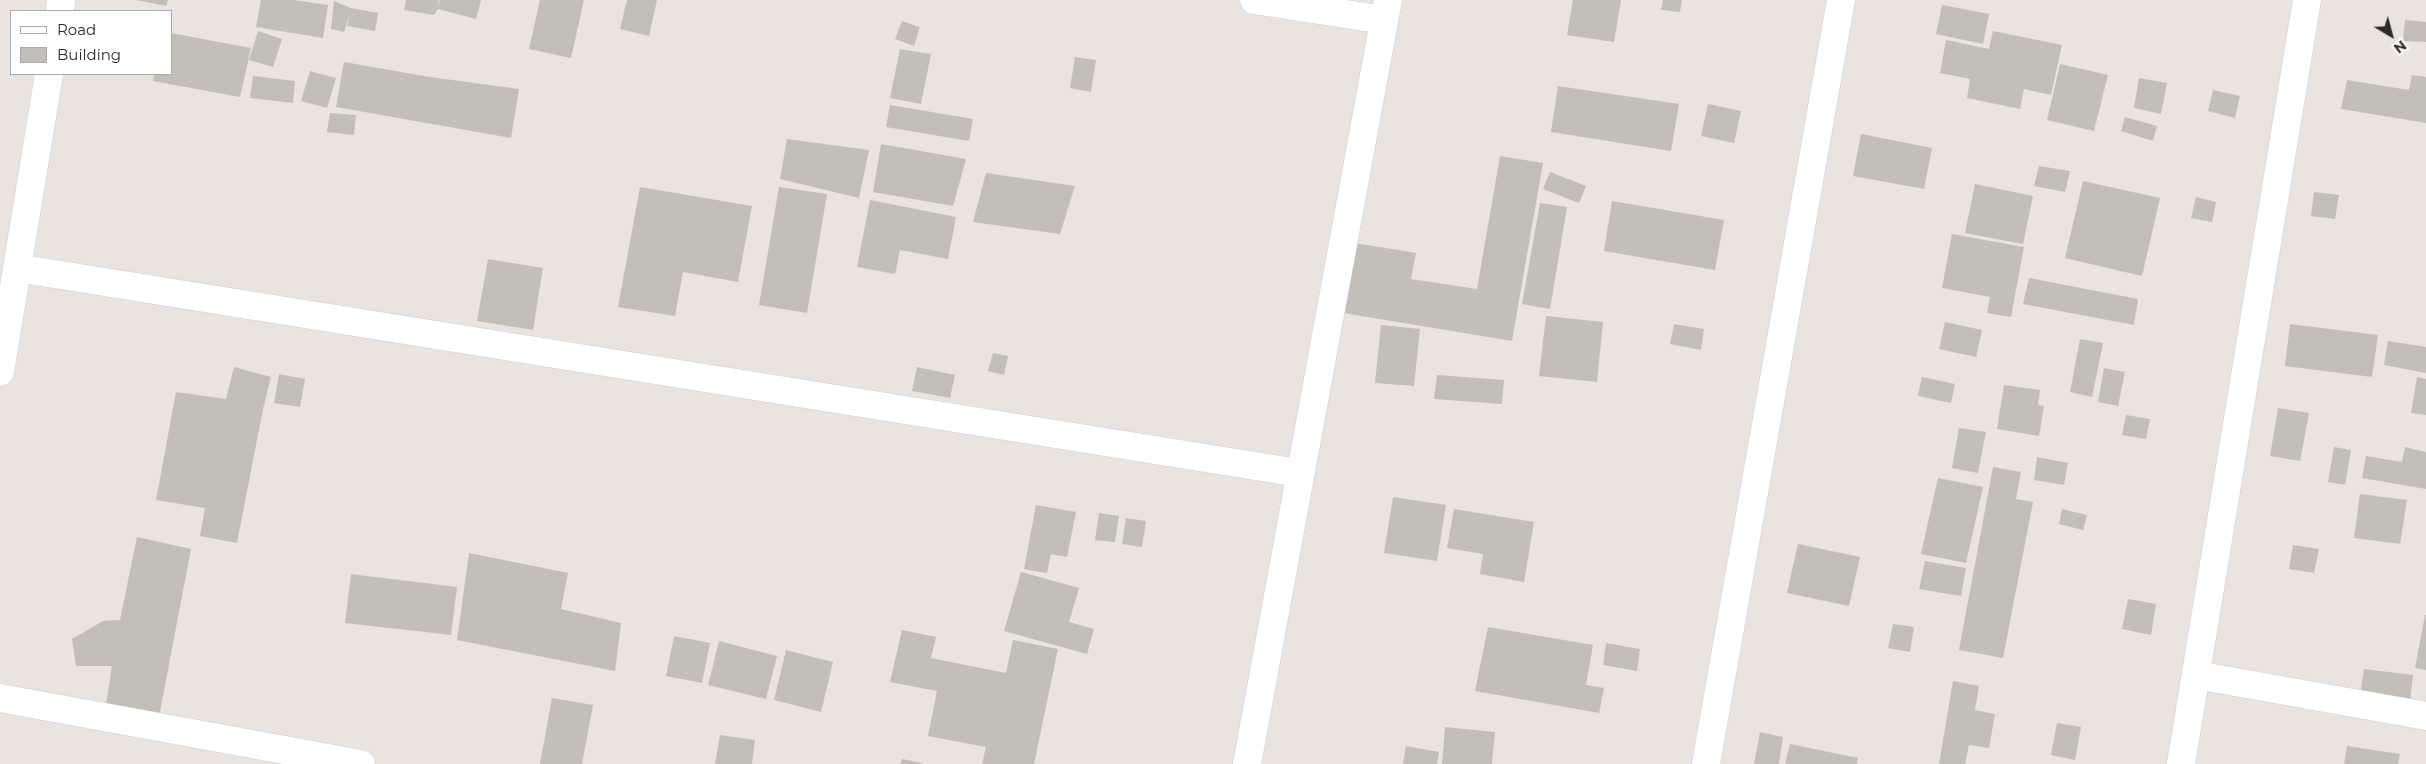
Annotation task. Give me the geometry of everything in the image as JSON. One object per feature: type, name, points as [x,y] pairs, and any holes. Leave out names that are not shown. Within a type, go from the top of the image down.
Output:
[{"type":"street","points":[[1246,764],[1386,10],[1254,0]]},
{"type":"street","points":[[1706,764],[1841,0]]},
{"type":"street","points":[[2181,764],[2307,0]]},
{"type":"street","points":[[0,372],[49,75]]},
{"type":"street","points":[[17,268],[1299,473]]},
{"type":"street","points":[[2196,675],[2426,716]]},
{"type":"street","points":[[0,698],[361,764]]},
{"type":"building","points":[[137,0],[168,0],[166,6]]},
{"type":"building","points":[[261,0],[293,0],[328,5],[323,38],[256,27]]},
{"type":"building","points":[[406,0],[439,0],[438,6],[440,0],[481,0],[476,19],[438,9],[434,15],[404,10]]},
{"type":"building","points":[[540,0],[584,0],[571,58],[529,49]]},
{"type":"building","points":[[627,0],[657,0],[649,36],[620,29]]},
{"type":"building","points":[[1573,0],[1621,0],[1614,42],[1567,35]]},
{"type":"building","points":[[1663,0],[1682,0],[1680,12],[1661,10]]},
{"type":"building","points":[[334,1],[351,8],[378,13],[375,31],[347,26],[350,13],[344,32],[331,29]]},
{"type":"building","points":[[1942,5],[1989,14],[1983,44],[1936,34]]},
{"type":"building","points":[[2405,20],[2426,22],[2426,42],[2403,41]]},
{"type":"building","points":[[902,21],[920,27],[914,46],[895,39]]},
{"type":"building","points":[[258,31],[282,39],[273,67],[249,60]]},
{"type":"building","points":[[1993,31],[2062,45],[2051,95],[2024,89],[2020,109],[1967,98],[1970,79],[1940,73],[1946,40],[1989,49]]},
{"type":"building","points":[[172,33],[251,48],[240,97],[153,81],[154,75],[172,75]]},
{"type":"building","points":[[900,49],[931,54],[921,104],[890,98]]},
{"type":"building","points":[[1075,57],[1096,60],[1091,92],[1070,88]]},
{"type":"building","points":[[344,62],[430,77],[519,89],[511,138],[336,107]]},
{"type":"building","points":[[2060,64],[2108,75],[2094,131],[2047,120]]},
{"type":"building","points":[[310,71],[336,78],[327,108],[301,101]]},
{"type":"building","points":[[2412,75],[2426,77],[2426,123],[2341,109],[2347,80],[2409,90]]},
{"type":"building","points":[[253,76],[295,81],[293,103],[250,98]]},
{"type":"building","points":[[2139,78],[2167,83],[2161,114],[2134,108]]},
{"type":"building","points":[[1558,86],[1679,104],[1671,151],[1551,132]]},
{"type":"building","points":[[2213,90],[2240,96],[2235,118],[2208,111]]},
{"type":"building","points":[[1708,104],[1741,111],[1734,143],[1701,136]]},
{"type":"building","points":[[890,105],[973,119],[969,141],[886,127]]},
{"type":"building","points":[[330,113],[356,115],[354,135],[327,132]]},
{"type":"building","points":[[2125,117],[2157,126],[2153,141],[2121,131]]},
{"type":"building","points":[[1861,134],[1932,148],[1924,189],[1853,176]]},
{"type":"building","points":[[787,139],[869,150],[859,198],[780,179]]},
{"type":"building","points":[[881,144],[966,159],[953,206],[873,192]]},
{"type":"building","points":[[1500,156],[1543,163],[1512,341],[1343,313],[1355,243],[1416,253],[1411,279],[1477,289]]},
{"type":"building","points":[[2039,166],[2070,171],[2065,192],[2034,186]]},
{"type":"building","points":[[1550,172],[1586,186],[1579,203],[1543,189]]},
{"type":"building","points":[[986,173],[1075,186],[1060,234],[973,222]]},
{"type":"building","points":[[2083,181],[2160,198],[2142,276],[2065,258]]},
{"type":"building","points":[[1975,184],[2033,196],[2023,244],[1965,233]]},
{"type":"building","points":[[640,187],[752,206],[738,282],[683,272],[675,316],[618,307]]},
{"type":"building","points":[[779,187],[827,194],[807,313],[759,305]]},
{"type":"building","points":[[2314,192],[2339,195],[2335,219],[2311,216]]},
{"type":"building","points":[[2196,197],[2216,202],[2212,222],[2191,218]]},
{"type":"building","points":[[870,200],[956,217],[948,259],[900,250],[895,274],[857,267]]},
{"type":"building","points":[[1612,201],[1724,220],[1715,270],[1604,251]]},
{"type":"building","points":[[1540,203],[1567,207],[1550,309],[1522,304]]},
{"type":"building","points":[[1952,234],[2024,247],[2011,317],[1987,313],[1990,297],[1942,288]]},
{"type":"building","points":[[488,259],[543,268],[533,330],[477,321]]},
{"type":"building","points":[[2029,278],[2138,299],[2134,325],[2023,304]]},
{"type":"building","points":[[1546,316],[1603,322],[1597,382],[1539,376]]},
{"type":"building","points":[[1945,322],[1982,330],[1976,357],[1939,349]]},
{"type":"building","points":[[1674,324],[1704,329],[1701,350],[1670,344]]},
{"type":"building","points":[[2290,324],[2378,335],[2372,377],[2285,366]]},
{"type":"building","points":[[1381,325],[1420,329],[1414,386],[1375,383]]},
{"type":"building","points":[[2080,339],[2103,343],[2092,397],[2070,392]]},
{"type":"building","points":[[2388,341],[2426,347],[2426,373],[2384,365]]},
{"type":"building","points":[[993,353],[1008,356],[1004,375],[988,371]]},
{"type":"building","points":[[234,367],[271,377],[237,543],[200,536],[205,508],[156,500],[176,392],[226,399]]},
{"type":"building","points":[[917,367],[955,375],[950,398],[912,391]]},
{"type":"building","points":[[2104,368],[2125,372],[2118,406],[2098,402]]},
{"type":"building","points":[[279,374],[305,379],[300,407],[274,403]]},
{"type":"building","points":[[1437,375],[1504,380],[1502,404],[1434,399]]},
{"type":"building","points":[[1922,377],[1955,384],[1951,403],[1918,396]]},
{"type":"building","points":[[2417,377],[2426,379],[2426,415],[2411,413]]},
{"type":"building","points":[[2004,385],[2040,390],[2038,405],[2044,406],[2039,436],[1997,429]]},
{"type":"building","points":[[2278,408],[2309,413],[2300,461],[2270,456]]},
{"type":"building","points":[[2126,415],[2150,419],[2146,439],[2122,435]]},
{"type":"building","points":[[1959,428],[1986,432],[1978,473],[1952,468]]},
{"type":"building","points":[[2334,447],[2351,450],[2345,485],[2328,482]]},
{"type":"building","points":[[2405,447],[2426,452],[2426,489],[2362,478],[2366,456],[2402,462]]},
{"type":"building","points":[[2037,457],[2068,463],[2064,485],[2034,480]]},
{"type":"building","points":[[1993,467],[2021,472],[2016,499],[2033,502],[2003,658],[1959,650]]},
{"type":"building","points":[[1938,478],[1983,487],[1966,563],[1921,554]]},
{"type":"building","points":[[2360,494],[2407,500],[2400,544],[2354,538]]},
{"type":"building","points":[[1393,497],[1446,505],[1437,561],[1384,553]]},
{"type":"building","points":[[1036,505],[1076,512],[1067,557],[1051,554],[1047,573],[1024,569]]},
{"type":"building","points":[[1454,509],[1534,522],[1524,582],[1480,574],[1483,554],[1447,548]]},
{"type":"building","points":[[2062,509],[2087,515],[2083,530],[2059,524]]},
{"type":"building","points":[[1099,513],[1119,516],[1115,542],[1095,540]]},
{"type":"building","points":[[1126,518],[1146,521],[1142,547],[1122,544]]},
{"type":"building","points":[[137,537],[191,549],[157,727],[104,717],[112,666],[76,666],[72,639],[103,621],[120,620]]},
{"type":"building","points":[[1798,544],[1860,557],[1849,606],[1787,593]]},
{"type":"building","points":[[2293,545],[2319,549],[2314,573],[2289,569]]},
{"type":"building","points":[[469,553],[568,573],[561,609],[621,623],[615,671],[457,640]]},
{"type":"building","points":[[1925,561],[1966,568],[1961,596],[1919,589]]},
{"type":"building","points":[[1021,572],[1079,588],[1069,622],[1094,629],[1087,654],[1004,631]]},
{"type":"building","points":[[351,574],[457,587],[451,635],[345,623]]},
{"type":"building","points":[[2128,599],[2156,604],[2151,635],[2122,629]]},
{"type":"building","points":[[2426,615],[2426,670],[2415,668]]},
{"type":"building","points":[[1893,624],[1914,627],[1910,652],[1888,648]]},
{"type":"building","points":[[1488,627],[1593,645],[1586,685],[1604,688],[1599,713],[1475,691]]},
{"type":"building","points":[[902,630],[936,637],[931,658],[1006,673],[1013,640],[1058,649],[1034,764],[982,764],[986,747],[928,736],[937,691],[890,682]]},
{"type":"building","points":[[674,636],[710,643],[702,683],[666,676]]},
{"type":"building","points":[[719,641],[777,656],[766,699],[708,685]]},
{"type":"building","points":[[1606,643],[1640,649],[1637,671],[1603,665]]},
{"type":"building","points":[[786,650],[833,662],[821,712],[774,700]]},
{"type":"building","points":[[2364,669],[2413,675],[2410,702],[2360,696]]},
{"type":"building","points":[[1953,681],[1979,686],[1975,710],[1995,714],[1989,748],[1969,745],[1965,764],[1939,764]]},
{"type":"building","points":[[552,698],[593,705],[582,764],[540,764]]},
{"type":"building","points":[[2057,723],[2081,727],[2075,760],[2051,755]]},
{"type":"building","points":[[1445,727],[1495,732],[1492,764],[1442,764]]},
{"type":"building","points":[[1760,732],[1783,737],[1779,764],[1754,764]]},
{"type":"building","points":[[720,735],[755,740],[752,764],[715,764]]},
{"type":"building","points":[[1790,744],[1858,758],[1857,764],[1785,764]]},
{"type":"building","points":[[1406,746],[1439,752],[1437,764],[1403,764]]},
{"type":"building","points":[[2347,746],[2400,754],[2398,764],[2344,764]]},
{"type":"building","points":[[902,759],[922,763],[922,764],[900,764]]}]
